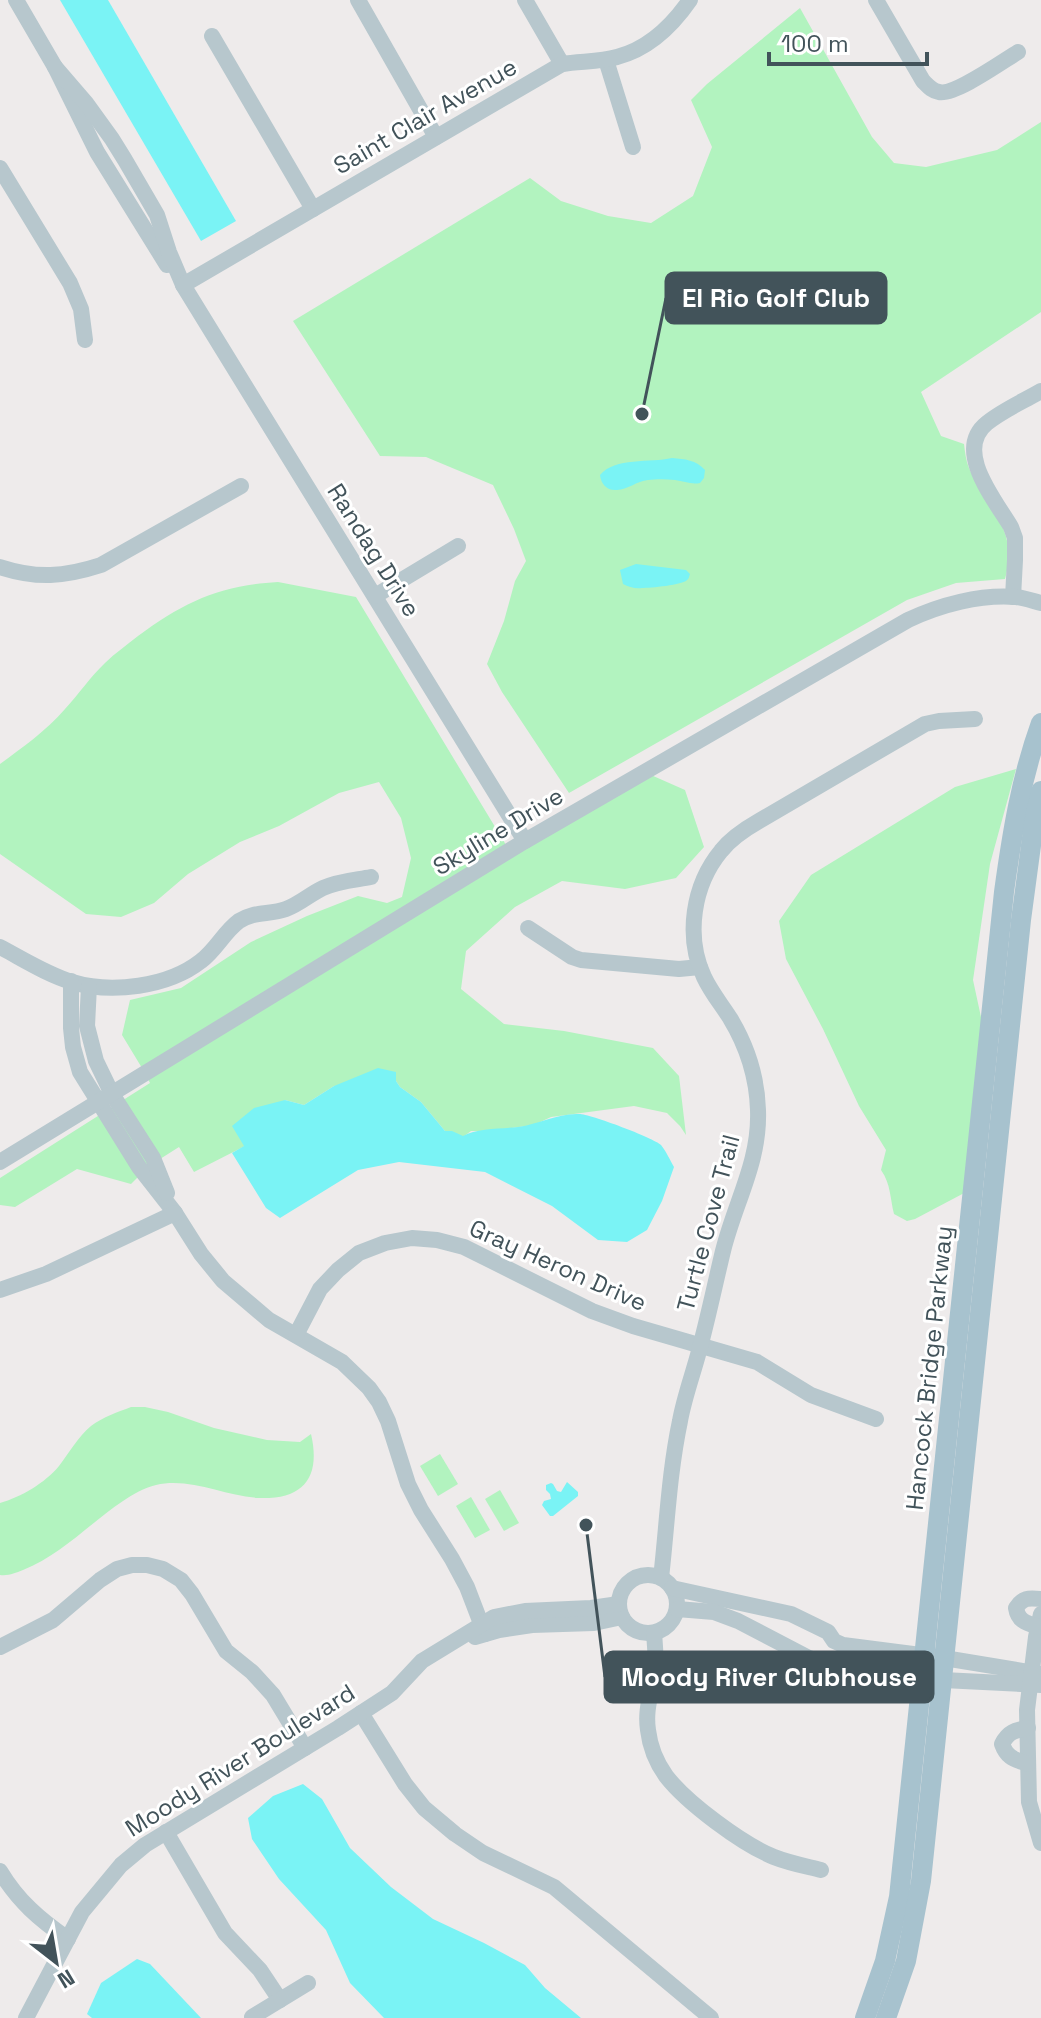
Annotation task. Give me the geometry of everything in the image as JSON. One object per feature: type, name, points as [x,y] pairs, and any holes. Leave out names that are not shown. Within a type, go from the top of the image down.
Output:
[{"type":"main road","name":"Hancock Bridge Parkway","points":[[935,1656],[1004,892],[1017,809],[1041,723]]},
{"type":"main road","name":"Hancock Bridge Parkway","points":[[865,2018],[896,1919],[932,1679],[1019,936],[1041,791]]},
{"type":"main road","name":"Hancock Bridge Parkway","points":[[886,2018],[906,1961],[921,1881],[932,1679]]},
{"type":"street","name":"Randag Drive","points":[[16,0],[55,67],[86,103],[125,160],[157,215],[183,285],[525,841]]},
{"type":"street","points":[[358,0],[436,137]]},
{"type":"street","points":[[525,0],[562,64]]},
{"type":"street","name":"Saint Clair Avenue","points":[[183,285],[562,64],[606,60],[631,52],[653,39],[690,0]]},
{"type":"street","points":[[876,0],[923,81],[939,92],[955,90],[1018,52]]},
{"type":"street","points":[[212,36],[313,209]]},
{"type":"street","points":[[606,60],[633,147]]},
{"type":"street","points":[[0,168],[70,283],[81,309],[85,340]]},
{"type":"street","points":[[1013,597],[1015,538],[975,462],[974,445],[980,430],[989,422],[1041,391]]},
{"type":"street","points":[[0,567],[43,576],[76,573],[101,565],[241,486]]},
{"type":"street","points":[[375,596],[458,546]]},
{"type":"street","name":"Skyline Drive","points":[[0,1162],[525,841],[908,620],[954,603],[1013,597],[1041,603]]},
{"type":"street","name":"Turtle Cove Trail","points":[[666,1583],[670,1486],[680,1420],[729,1228],[751,1170],[758,1121],[754,1078],[743,1044],[700,967],[694,935],[695,908],[706,874],[728,843],[759,821],[918,728],[939,721],[975,719]]},
{"type":"street","points":[[0,947],[71,981],[89,986],[130,986],[172,977],[201,962],[231,927],[252,914],[287,909],[333,884],[371,877]]},
{"type":"street","points":[[528,928],[581,960],[679,969],[700,967]]},
{"type":"street","points":[[71,981],[72,1038],[80,1072],[106,1098],[153,1158],[175,1213],[201,1254],[223,1281],[269,1320],[342,1362],[369,1388],[388,1421],[408,1484],[467,1587],[483,1630]]},
{"type":"street","points":[[89,986],[87,1026],[106,1098]]},
{"type":"street","points":[[72,1038],[89,1036]]},
{"type":"street","points":[[0,1290],[53,1271],[175,1213]]},
{"type":"street","name":"Gray Heron Drive","points":[[296,1335],[320,1289],[359,1253],[385,1243],[412,1238],[437,1240],[464,1247],[592,1311],[700,1347],[757,1362],[811,1395],[876,1419]]},
{"type":"street","points":[[0,1647],[53,1620],[117,1569],[147,1565],[163,1569],[181,1580],[192,1594],[226,1651],[252,1672],[273,1695],[305,1748]]},
{"type":"street","points":[[666,1583],[676,1599],[677,1609],[667,1626],[654,1633],[631,1628],[620,1610],[623,1589],[630,1582],[646,1576],[766,1608],[788,1618],[824,1642],[935,1656],[1036,1679]]},
{"type":"street","points":[[1041,1599],[1026,1598],[1016,1608],[1017,1616],[1024,1623],[1040,1620],[1036,1679],[1028,1728],[1028,1764],[1029,1802],[1041,1843]]},
{"type":"street","points":[[677,1609],[714,1612],[738,1621],[839,1670],[932,1679],[1036,1679]]},
{"type":"street","name":"Moody River Boulevard","points":[[26,2018],[82,1912],[121,1865],[145,1845],[392,1693],[422,1661],[451,1643],[483,1630],[494,1617],[525,1611],[620,1610]]},
{"type":"street","points":[[776,1641],[788,1618]]},
{"type":"street","points":[[654,1633],[654,1675],[647,1702],[647,1720],[653,1753],[664,1774],[716,1821],[749,1844],[784,1861],[821,1870]]},
{"type":"street","points":[[823,1663],[834,1641]]},
{"type":"street","points":[[361,1713],[405,1784],[424,1808],[483,1853],[554,1887],[711,2018]]},
{"type":"street","points":[[1028,1728],[1015,1730],[1005,1737],[1002,1744],[1005,1753],[1028,1764]]},
{"type":"street","points":[[166,1832],[225,1933],[255,1963],[280,2000]]},
{"type":"street","points":[[0,1871],[30,1911],[68,1939]]},
{"type":"street","points":[[252,2017],[308,1983]]},
{"type":"green space","points":[[800,8],[872,137],[894,163],[926,167],[997,150],[1041,122],[1041,312],[921,392],[941,436],[964,444],[969,468],[1005,532],[1008,562],[1005,579],[956,583],[907,600],[569,793],[487,664],[515,581],[526,561],[493,485],[426,457],[380,456],[293,321],[530,178],[561,201],[608,216],[651,223],[693,196],[712,147],[691,100]]},
{"type":"green space","points":[[278,582],[356,597],[506,845],[142,1068],[122,1035],[130,1000],[181,988],[251,942],[358,896],[387,903],[402,897],[411,858],[401,818],[379,782],[339,793],[279,826],[240,842],[188,874],[154,903],[121,917],[86,914],[0,854],[0,764],[50,724],[109,659],[155,624],[187,605],[220,591]]},
{"type":"green space","points":[[1016,769],[990,864],[973,980],[984,1031],[968,1191],[907,1221],[894,1214],[881,1170],[886,1150],[859,1106],[786,959],[779,921],[811,875],[955,787]]},
{"type":"green space","points":[[651,775],[685,790],[704,847],[676,878],[625,889],[562,881],[515,907],[466,951],[461,989],[504,1024],[564,1031],[653,1048],[679,1076],[686,1135],[667,1113],[634,1106],[551,1117],[534,1125],[471,1131],[463,1137],[445,1131],[421,1102],[396,1081],[334,1086],[304,1105],[285,1100],[245,1146],[194,1172],[179,1147],[149,1166],[131,1184],[77,1169],[15,1207],[0,1205],[0,1178],[150,1083],[148,1079],[528,846]]},
{"type":"green space","points":[[131,1407],[168,1412],[214,1428],[267,1440],[300,1442],[311,1434],[311,1474],[298,1490],[274,1498],[245,1497],[182,1483],[152,1486],[123,1501],[37,1564],[9,1575],[0,1575],[0,1503],[40,1484],[91,1426]]},
{"type":"green space","points":[[440,1454],[458,1484],[438,1496],[420,1466]]},
{"type":"green space","points":[[500,1490],[519,1523],[504,1531],[485,1499]]},
{"type":"green space","points":[[471,1497],[490,1530],[475,1538],[456,1506]]},
{"type":"water","points":[[60,0],[108,0],[236,221],[201,241]]},
{"type":"water","points":[[672,458],[698,464],[705,470],[704,478],[700,483],[648,480],[613,490],[605,486],[600,475],[614,465]]},
{"type":"water","points":[[636,564],[686,570],[690,574],[684,582],[666,586],[637,588],[623,584],[620,570]]},
{"type":"water","points":[[378,1068],[396,1072],[400,1087],[421,1102],[445,1131],[463,1136],[579,1114],[635,1132],[661,1145],[674,1167],[647,1230],[627,1242],[598,1240],[552,1206],[485,1172],[399,1162],[358,1170],[280,1218],[266,1208],[232,1153],[244,1146],[232,1126],[254,1108],[285,1100],[304,1105],[334,1086]]},
{"type":"water","points":[[567,1482],[578,1492],[578,1496],[550,1516],[542,1505],[551,1499],[546,1485],[551,1483],[561,1492]]},
{"type":"water","points":[[303,1784],[322,1799],[350,1848],[391,1887],[433,1919],[525,1965],[545,1988],[581,2018],[384,2018],[350,1983],[326,1930],[279,1879],[252,1839],[248,1818],[273,1796]]},
{"type":"water","points":[[137,1959],[150,1964],[201,2018],[92,2018],[87,2014],[101,1983]]},
{"type":"place","name":"El Rio Golf Club","points":[[642,414]]},
{"type":"place","name":"Moody River Clubhouse","points":[[586,1525]]}]
